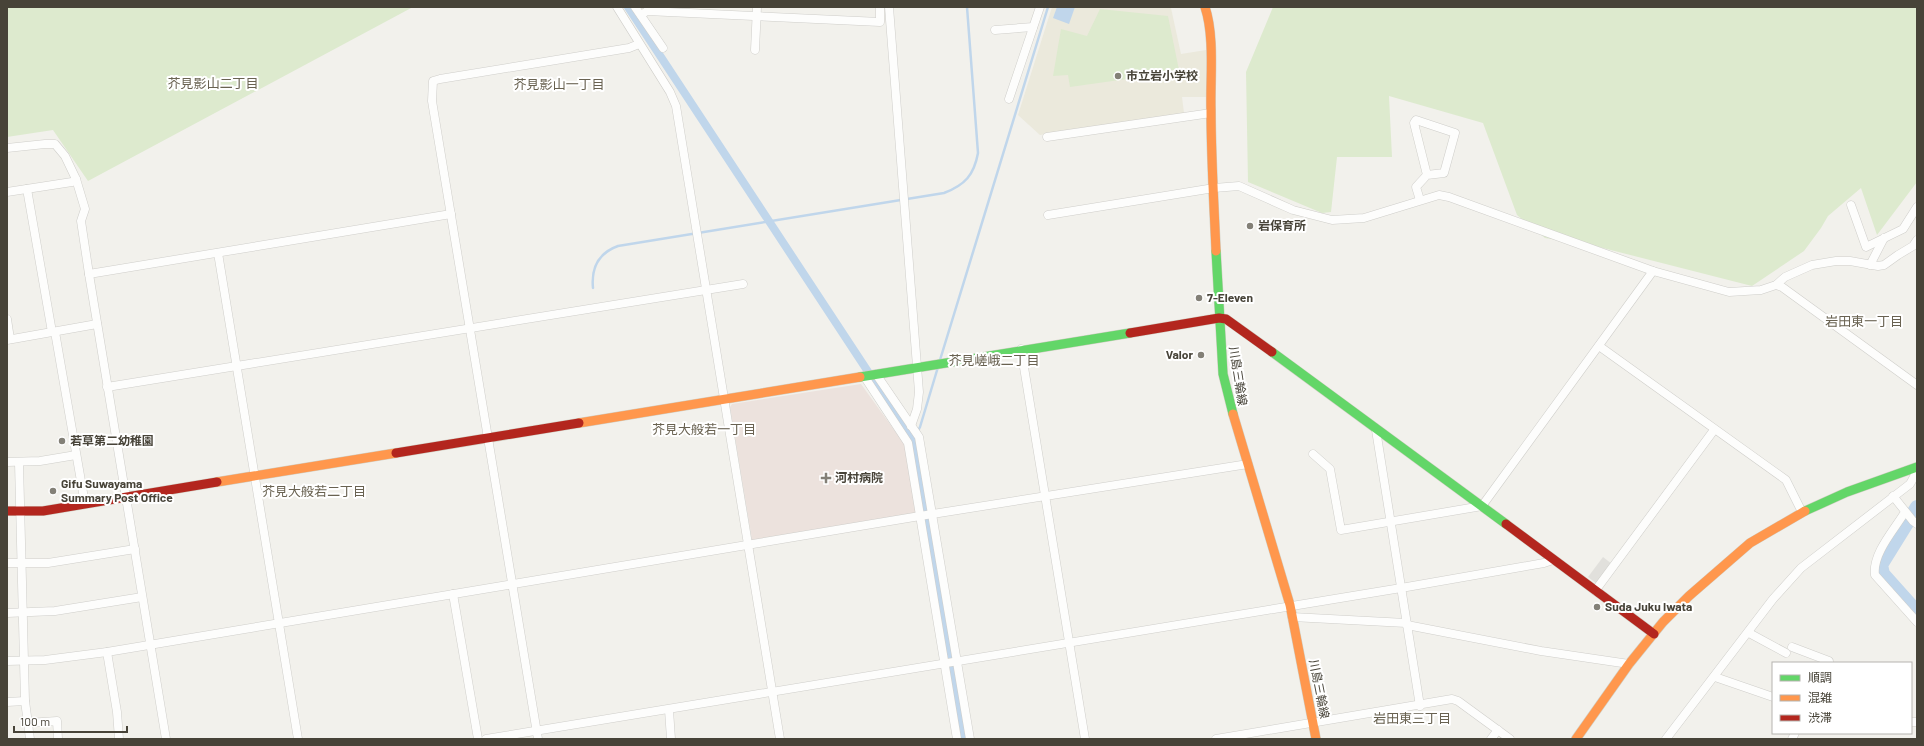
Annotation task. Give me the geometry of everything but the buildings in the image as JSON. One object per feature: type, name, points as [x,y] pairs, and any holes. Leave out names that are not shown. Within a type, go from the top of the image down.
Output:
[{"type":"main road","name":"川島三輪線","points":[[1202,7],[1208,16],[1210,39],[1211,114],[1219,318],[1223,374],[1230,405],[1290,606],[1316,739]]},
{"type":"main road","points":[[7,511],[43,511],[1022,349],[1219,318],[1226,319],[1248,334],[1654,634]]},
{"type":"main road","points":[[1576,739],[1629,664],[1654,634],[1689,596],[1750,543],[1802,512],[1847,492],[1915,468]]},
{"type":"street","points":[[617,7],[670,92],[676,106],[780,739]]},
{"type":"street","points":[[635,7],[643,11],[880,22],[880,7]]},
{"type":"street","points":[[755,50],[757,7]]},
{"type":"street","points":[[889,7],[919,392],[917,409],[911,426]]},
{"type":"street","points":[[1009,99],[1040,7]]},
{"type":"street","points":[[643,11],[663,48]]},
{"type":"street","points":[[995,30],[1034,27]]},
{"type":"street","points":[[537,735],[432,101],[433,81],[630,48],[640,44]]},
{"type":"street","points":[[1047,136],[1211,114]]},
{"type":"street","points":[[1420,200],[1416,187],[1427,175],[1444,173],[1455,133],[1416,120],[1414,123],[1427,175]]},
{"type":"street","points":[[7,148],[55,144],[65,156],[76,179],[86,209],[81,221],[107,387],[166,739]]},
{"type":"street","points":[[7,192],[72,182],[76,179]]},
{"type":"street","points":[[1048,215],[1214,188],[1239,186],[1293,210],[1332,220],[1364,218],[1439,195],[1449,197],[1653,271],[1729,292],[1754,291],[1776,285],[1785,277],[1812,265],[1836,261],[1884,265],[1914,246],[1917,240]]},
{"type":"street","points":[[27,189],[85,504]]},
{"type":"street","points":[[1851,205],[1866,247],[1903,229],[1917,207]]},
{"type":"street","points":[[89,274],[451,214]]},
{"type":"street","points":[[1870,265],[1884,238]]},
{"type":"street","points":[[218,253],[298,739]]},
{"type":"street","points":[[1313,454],[1330,469],[1341,530],[1482,506],[1600,346],[1653,271]]},
{"type":"street","points":[[107,387],[743,284]]},
{"type":"street","points":[[1776,285],[1782,287],[1917,385]]},
{"type":"street","points":[[7,319],[9,340],[97,324]]},
{"type":"street","points":[[1600,346],[1714,430],[1786,480],[1802,512]]},
{"type":"street","points":[[1022,349],[1085,739]]},
{"type":"street","points":[[876,374],[920,437],[970,739]]},
{"type":"street","points":[[864,376],[908,443],[957,739]]},
{"type":"street","points":[[1376,430],[1420,706]]},
{"type":"street","points":[[1595,591],[1714,430]]},
{"type":"street","points":[[7,462],[20,463],[76,455]]},
{"type":"street","points":[[20,463],[25,701],[30,739]]},
{"type":"street","points":[[7,661],[24,662],[107,652],[749,546],[920,516],[1248,464]]},
{"type":"street","points":[[1666,739],[1694,701],[1715,677],[1749,633],[1773,599],[1801,568],[1910,484],[1915,475],[1915,468]]},
{"type":"street","points":[[1893,496],[1905,512],[1917,524]]},
{"type":"street","points":[[1905,512],[1877,557],[1874,566],[1876,575],[1917,622]]},
{"type":"street","points":[[7,564],[48,563],[135,548]]},
{"type":"street","points":[[486,739],[537,735],[669,710],[1544,564],[1552,560]]},
{"type":"street","points":[[454,594],[478,739]]},
{"type":"street","points":[[7,613],[55,611],[142,597]]},
{"type":"street","points":[[1292,617],[1406,624],[1542,651],[1629,664]]},
{"type":"street","points":[[1749,633],[1789,650],[1829,662]]},
{"type":"street","points":[[107,652],[117,712],[119,739]]},
{"type":"street","points":[[1715,677],[1772,697]]},
{"type":"street","points":[[1216,739],[1420,706],[1452,699],[1458,701],[1510,739]]},
{"type":"street","points":[[7,702],[25,701]]},
{"type":"street","points":[[669,710],[671,739]]},
{"type":"street","points":[[28,723],[57,720],[58,739]]},
{"type":"street","points":[[1491,739],[1498,730]]},
{"type":"shaded area","name":"市立岩小学校","points":[[1052,7],[1171,8],[1181,54],[1206,50],[1206,97],[1182,97],[1184,113],[1040,135],[1018,115]]},
{"type":"shaded area","name":"河村病院","points":[[861,384],[905,445],[917,511],[916,514],[756,541],[752,540],[730,407],[732,404]]},
{"type":"shaded area","points":[[1603,557],[1612,564],[1597,584],[1588,577]]},
{"type":"green space","points":[[7,7],[413,7],[88,181],[53,130],[7,137]]},
{"type":"green space","points":[[1273,7],[1917,7],[1917,182],[1877,235],[1861,188],[1828,216],[1804,251],[1752,286],[1595,246],[1545,238],[1517,215],[1483,123],[1389,96],[1392,157],[1337,157],[1331,212],[1322,213],[1248,182],[1246,72]]},
{"type":"green space","points":[[1100,9],[1168,16],[1179,70],[1151,72],[1148,76],[1070,87],[1068,75],[1053,76],[1061,29],[1087,36]]},
{"type":"water","points":[[1057,7],[1075,7],[1069,24],[1053,18]]},
{"type":"waterway","points":[[628,7],[913,440],[964,739]]},
{"type":"waterway","points":[[593,288],[593,274],[598,262],[601,257],[611,249],[618,246],[944,193],[963,183],[971,173],[978,153],[967,7]]},
{"type":"waterway","points":[[940,360],[1048,7]]},
{"type":"waterway","points":[[913,440],[920,427],[938,367]]},
{"type":"waterway","points":[[1917,507],[1881,565],[1883,574],[1917,612]]},
{"type":"traffic: fast","points":[[1216,251],[1223,374],[1233,414]]},
{"type":"traffic: fast","points":[[860,377],[1130,333]]},
{"type":"traffic: fast","points":[[1272,352],[1506,524]]},
{"type":"traffic: fast","points":[[1805,511],[1847,492],[1917,467]]},
{"type":"traffic: slow","points":[[1205,7],[1211,45],[1212,145],[1216,251]]},
{"type":"traffic: slow","points":[[579,423],[860,377]]},
{"type":"traffic: slow","points":[[1233,414],[1290,605],[1316,739]]},
{"type":"traffic: slow","points":[[217,482],[396,453]]},
{"type":"traffic: slow","points":[[1576,739],[1629,664],[1663,622],[1689,596],[1750,543],[1805,511]]},
{"type":"traffic: jam","points":[[1130,333],[1219,318],[1226,319],[1272,352]]},
{"type":"traffic: jam","points":[[396,453],[579,423]]},
{"type":"traffic: jam","points":[[7,511],[43,511],[217,482]]},
{"type":"traffic: jam","points":[[1506,524],[1654,634]]},
{"type":"place","name":"市立岩小学校","points":[[1118,76]]},
{"type":"place","name":"岩保育所","points":[[1250,226]]},
{"type":"place","name":"7-Eleven","points":[[1199,298]]},
{"type":"place","name":"Valor","points":[[1201,355]]},
{"type":"place","name":"若草第二幼稚園","points":[[62,441]]},
{"type":"place","name":"河村病院","points":[[826,478]]},
{"type":"place","name":"Gifu Suwayama Summary Post Office","points":[[53,491]]},
{"type":"place","name":"Suda Juku Iwata","points":[[1597,607]]},
{"type":"district","name":"芥見影山二丁目","points":[[213,83]]},
{"type":"district","name":"芥見影山一丁目","points":[[559,84]]},
{"type":"district","name":"岩田東一丁目","points":[[1864,321]]},
{"type":"district","name":"芥見嵯峨二丁目","points":[[994,360]]},
{"type":"district","name":"芥見大般若一丁目","points":[[704,429]]},
{"type":"district","name":"芥見大般若二丁目","points":[[314,491]]},
{"type":"district","name":"岩田東三丁目","points":[[1412,718]]}]
